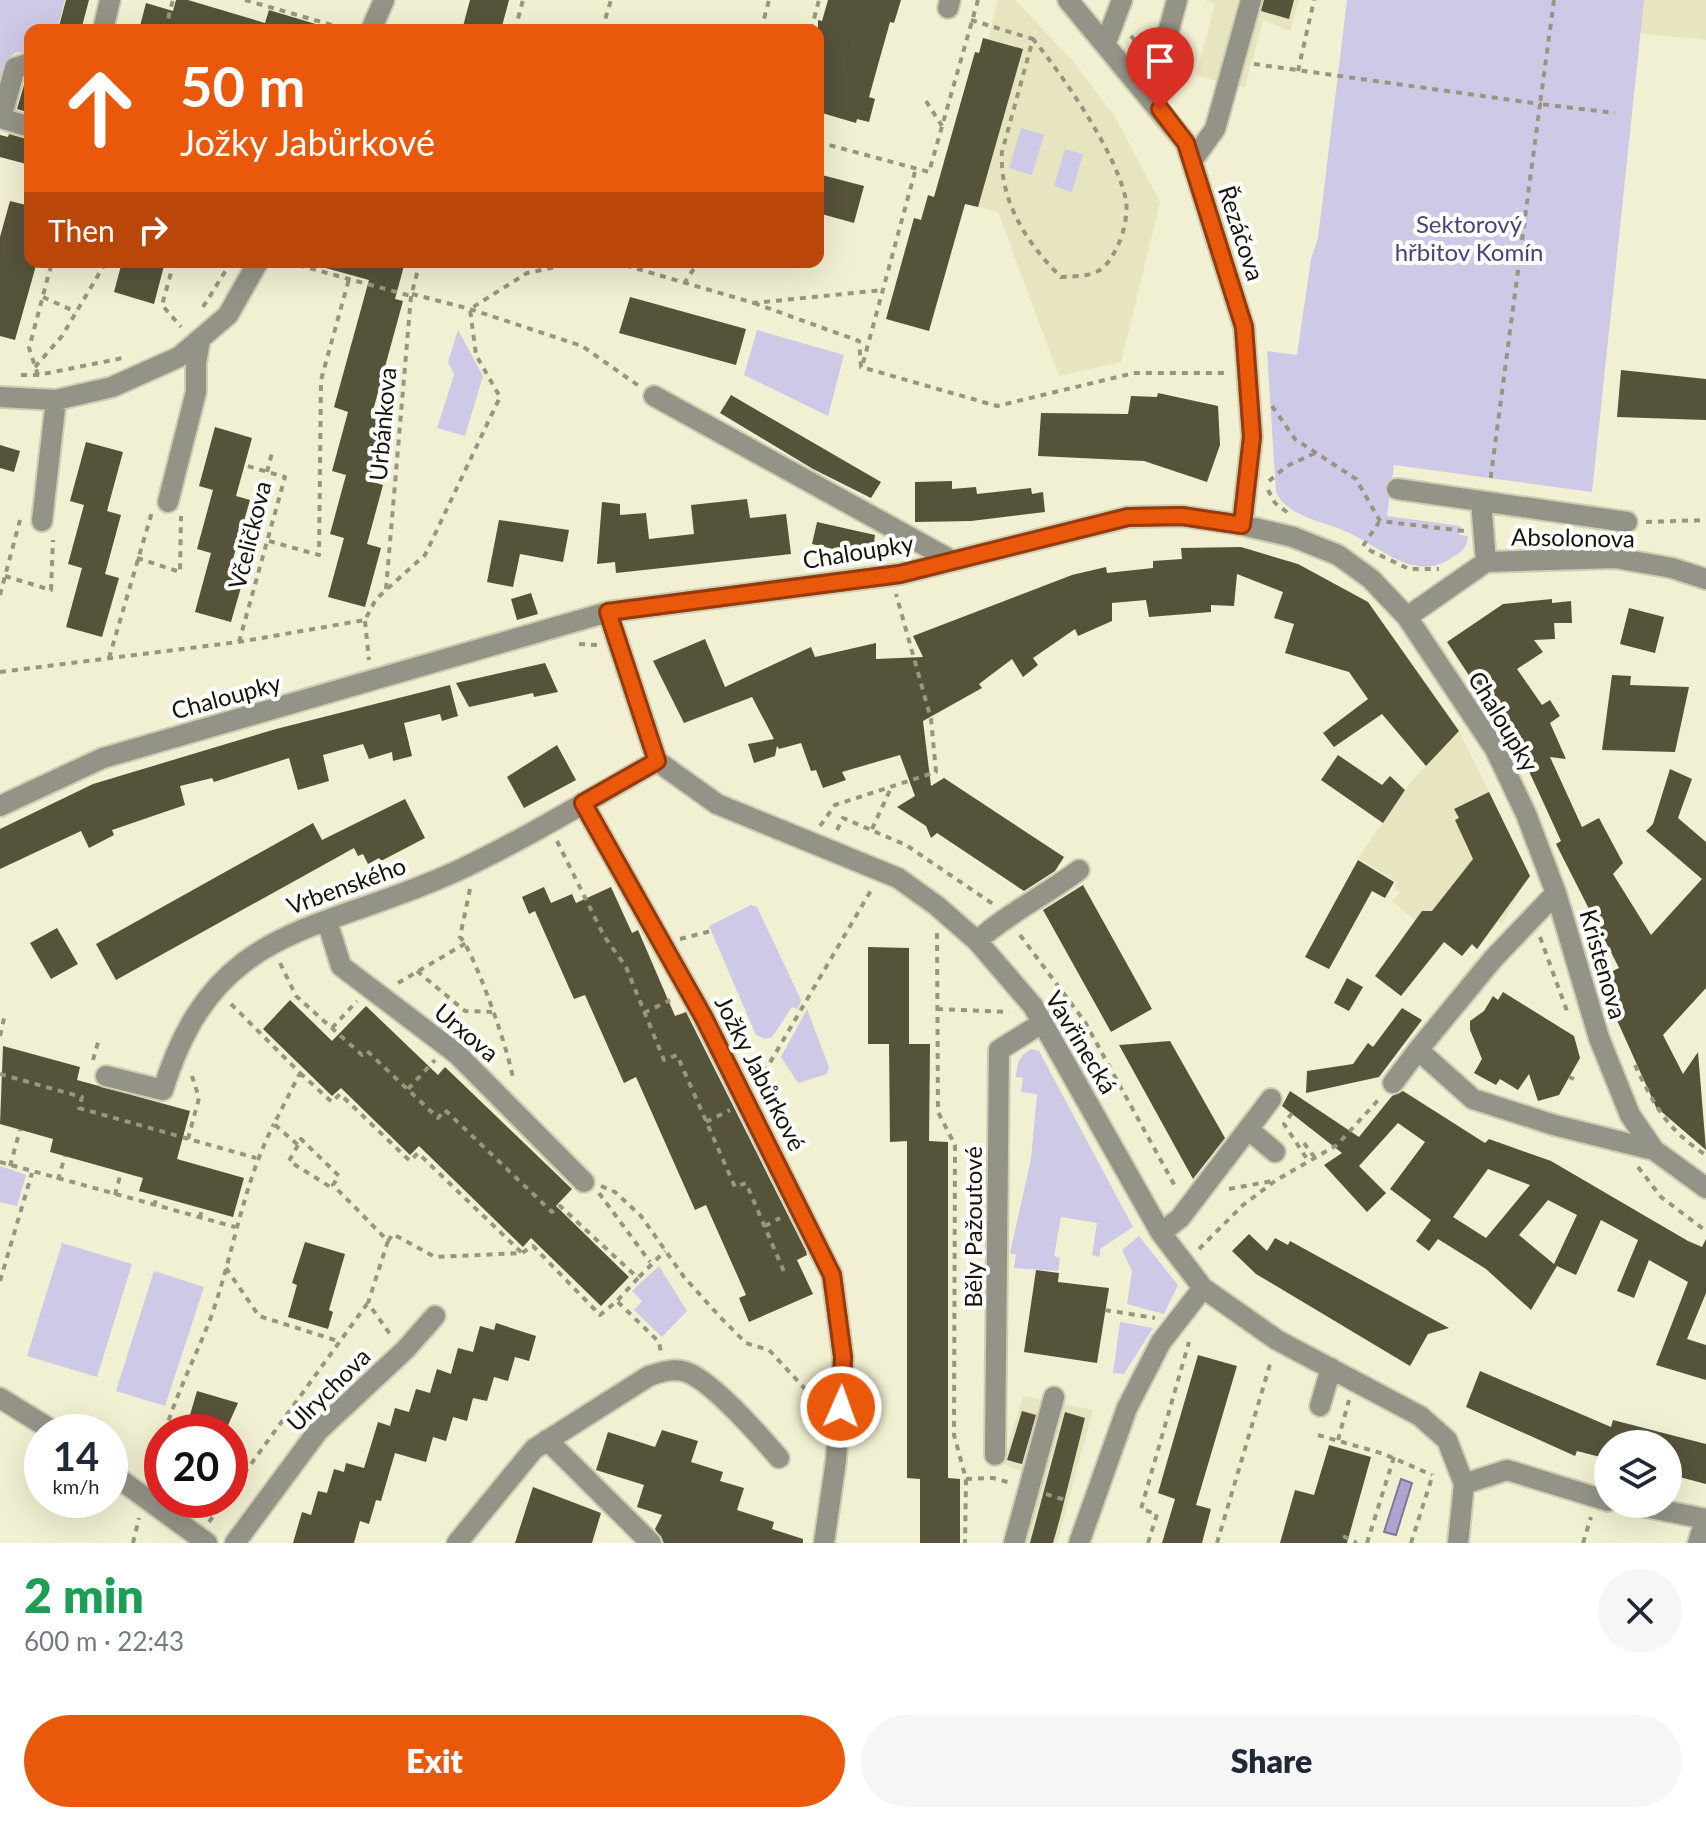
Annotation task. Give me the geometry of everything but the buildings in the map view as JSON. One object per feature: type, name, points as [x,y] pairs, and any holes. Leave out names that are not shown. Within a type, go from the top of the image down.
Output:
[{"type":"street","points":[[104,24],[110,0]]},
{"type":"street","points":[[374,24],[384,0]]},
{"type":"street","name":"Řezáčova","points":[[1068,0],[1147,92],[1186,143],[1192,161],[1244,327],[1238,373],[1252,437],[1242,525]]},
{"type":"street","points":[[1105,45],[1122,0]]},
{"type":"street","points":[[1147,92],[1163,51],[1177,0]]},
{"type":"street","points":[[1192,161],[1215,129],[1251,0]]},
{"type":"street","points":[[24,65],[15,68],[1,118],[24,125]]},
{"type":"street","points":[[0,397],[56,400],[112,387],[179,357],[228,315],[255,268]]},
{"type":"street","points":[[168,502],[196,392],[200,340]]},
{"type":"street","points":[[654,396],[951,560]]},
{"type":"street","points":[[42,521],[56,400]]},
{"type":"street","points":[[1397,489],[1627,522]]},
{"type":"street","points":[[1484,501],[1486,562]]},
{"type":"street","name":"Chaloupky","points":[[0,806],[103,758],[608,612],[900,574],[1128,517],[1182,516],[1293,537],[1338,555],[1371,579],[1407,617],[1495,749],[1526,814],[1556,893]]},
{"type":"street","name":"Absolonova","points":[[1407,617],[1486,562],[1615,558],[1672,568],[1706,579]]},
{"type":"street","points":[[608,612],[657,761]]},
{"type":"street","name":"Vrbenského","points":[[106,1076],[163,1090],[173,1057],[213,988],[272,942],[304,926],[327,921],[459,870],[657,761]]},
{"type":"street","name":"Vavřinecká","points":[[657,761],[717,804],[898,878],[937,906],[977,941],[1033,1006],[1161,1233],[1203,1288],[1277,1340],[1420,1416],[1447,1440],[1464,1484],[1458,1543]]},
{"type":"street","name":"Jožky Jabůrkové","points":[[583,803],[689,991],[832,1275],[843,1357],[839,1424],[824,1543]]},
{"type":"street","points":[[977,941],[998,922],[1045,895],[1079,870]]},
{"type":"street","name":"Kristenova","points":[[1393,1083],[1418,1050],[1556,893]]},
{"type":"street","name":"Kristenova","points":[[1556,893],[1599,1038],[1630,1115],[1654,1150],[1706,1188]]},
{"type":"street","name":"Urxova","points":[[327,921],[341,966],[447,1046],[584,1182]]},
{"type":"street","name":"Běly Pažoutové","points":[[995,1455],[999,1050],[1042,1023]]},
{"type":"street","name":"Kristenova","points":[[1418,1050],[1473,1099],[1554,1125],[1654,1150]]},
{"type":"street","points":[[1161,1233],[1180,1218],[1271,1099]]},
{"type":"street","points":[[1248,1129],[1275,1152]]},
{"type":"street","points":[[1079,1543],[1127,1408],[1161,1342],[1203,1288]]},
{"type":"street","name":"Ulrychova","points":[[235,1543],[318,1431],[406,1349],[435,1316]]},
{"type":"street","points":[[1320,1406],[1331,1368]]},
{"type":"street","points":[[459,1542],[534,1449],[649,1376],[664,1370],[687,1372],[713,1390],[779,1458]]},
{"type":"street","points":[[1014,1543],[1054,1397]]},
{"type":"street","points":[[0,1398],[26,1414]]},
{"type":"street","points":[[547,1440],[651,1543]]},
{"type":"street","points":[[1464,1484],[1507,1470],[1594,1497]]},
{"type":"street","points":[[128,1485],[207,1543]]},
{"type":"street","points":[[1682,1514],[1706,1519],[1698,1543]]},
{"type":"path","points":[[167,24],[173,0]]},
{"type":"path","points":[[245,0],[329,24]]},
{"type":"path","points":[[517,24],[523,0]]},
{"type":"path","points":[[604,24],[611,0]]},
{"type":"path","points":[[763,24],[769,0]]},
{"type":"path","points":[[813,24],[819,0]]},
{"type":"path","points":[[824,144],[929,172],[978,0]]},
{"type":"path","points":[[1298,71],[1314,0]]},
{"type":"path","points":[[1484,501],[1554,0]]},
{"type":"path","points":[[971,20],[1033,39],[1058,70],[1098,138],[1127,202],[1123,234],[1109,265],[1088,276],[1061,277],[1036,253],[1009,202],[1001,172],[1002,152],[1033,39]]},
{"type":"path","points":[[1234,61],[1615,113]]},
{"type":"path","points":[[926,101],[942,127]]},
{"type":"path","points":[[861,367],[916,168]]},
{"type":"path","points":[[38,375],[29,348],[50,268]]},
{"type":"path","points":[[35,367],[62,336],[102,268]]},
{"type":"path","points":[[172,268],[162,305],[181,327]]},
{"type":"path","points":[[201,311],[228,268]]},
{"type":"path","points":[[308,268],[470,309],[582,346],[654,396]]},
{"type":"path","name":"Urbánkova","points":[[385,590],[411,295],[418,268]]},
{"type":"path","points":[[470,309],[527,273],[551,268]]},
{"type":"path","points":[[633,268],[754,303],[859,341],[861,367]]},
{"type":"path","points":[[684,284],[695,268]]},
{"type":"path","points":[[324,280],[326,273]]},
{"type":"path","points":[[269,541],[319,555],[321,380],[349,279]]},
{"type":"path","points":[[754,303],[883,290]]},
{"type":"path","points":[[43,297],[76,312]]},
{"type":"path","points":[[373,682],[365,620],[376,599],[425,555],[500,397],[476,355],[470,309]]},
{"type":"path","points":[[174,333],[191,319]]},
{"type":"path","points":[[13,375],[38,375],[136,355]]},
{"type":"path","points":[[1228,359],[1238,373]]},
{"type":"path","points":[[861,367],[997,406],[1134,373],[1238,373]]},
{"type":"path","points":[[1230,386],[1238,373]]},
{"type":"path","points":[[1265,395],[1295,439],[1356,479],[1380,521]]},
{"type":"path","points":[[267,472],[272,453]]},
{"type":"path","points":[[1267,483],[1287,466],[1315,453]]},
{"type":"path","name":"Včeličkova","points":[[239,642],[285,477],[244,465]]},
{"type":"path","points":[[1267,468],[1267,483],[1275,503],[1291,515]]},
{"type":"path","points":[[109,658],[137,558],[152,512],[168,502],[181,516],[180,572],[137,558]]},
{"type":"path","points":[[1627,522],[1706,520]]},
{"type":"path","points":[[1380,521],[1471,532]]},
{"type":"path","points":[[1363,546],[1380,521]]},
{"type":"path","points":[[5,576],[51,590],[53,540]]},
{"type":"path","points":[[1356,542],[1409,569],[1443,568]]},
{"type":"path","points":[[811,840],[835,805],[936,772],[931,719],[894,588],[903,586]]},
{"type":"path","points":[[0,672],[239,642],[365,620]]},
{"type":"path","points":[[600,645],[603,657]]},
{"type":"path","points":[[872,829],[891,787]]},
{"type":"path","points":[[552,832],[604,936],[626,967],[664,1060],[677,1055],[735,1187],[746,1183],[785,1274]]},
{"type":"path","points":[[473,875],[460,937],[466,943],[513,1074],[515,1111]]},
{"type":"path","points":[[747,1102],[874,885],[885,892]]},
{"type":"path","points":[[1536,915],[1559,993],[1573,1022]]},
{"type":"path","points":[[946,934],[937,927],[938,1112],[955,1145],[954,1435],[966,1479],[965,1543]]},
{"type":"path","points":[[662,944],[711,931]]},
{"type":"path","points":[[332,1028],[374,991],[466,943]]},
{"type":"path","points":[[276,953],[296,996],[362,1055],[367,1051],[438,1118],[445,1110],[552,1212],[560,1206],[638,1278]]},
{"type":"path","points":[[417,971],[465,1011],[492,1012]]},
{"type":"path","points":[[644,1013],[689,991]]},
{"type":"path","points":[[225,998],[332,1102],[340,1094],[410,1161],[418,1153],[522,1253]]},
{"type":"path","points":[[937,1009],[1015,1012],[1009,1002]]},
{"type":"path","points":[[0,1036],[5,1014]]},
{"type":"path","points":[[408,1090],[447,1046]]},
{"type":"path","points":[[1631,1057],[1656,1111],[1688,1143],[1706,1155]]},
{"type":"path","points":[[170,1414],[178,1389],[211,1317],[256,1158],[300,1073]]},
{"type":"path","points":[[0,1074],[82,1097]]},
{"type":"path","points":[[1184,1264],[1243,1205],[1275,1181],[1337,1145],[1393,1083]]},
{"type":"path","points":[[85,1088],[79,1108],[256,1158]]},
{"type":"path","points":[[1292,1113],[1284,1124],[1309,1162]]},
{"type":"path","points":[[274,1124],[298,1145]]},
{"type":"path","points":[[10,1166],[20,1130]]},
{"type":"path","points":[[301,1139],[339,1176],[333,1185],[332,1188],[289,1161],[301,1139]]},
{"type":"path","points":[[1620,1142],[1661,1197],[1706,1231]]},
{"type":"path","points":[[1304,1143],[1315,1158]]},
{"type":"path","points":[[58,1180],[65,1156]]},
{"type":"path","points":[[0,1162],[235,1227]]},
{"type":"path","points":[[115,1195],[121,1172]]},
{"type":"path","points":[[0,1281],[32,1173]]},
{"type":"path","points":[[1196,1198],[1275,1181]]},
{"type":"path","points":[[650,1262],[606,1205],[595,1183],[615,1192],[641,1216],[665,1251],[721,1318],[746,1343],[769,1350],[839,1424]]},
{"type":"path","points":[[333,1185],[388,1241]]},
{"type":"path","points":[[154,1206],[157,1196]]},
{"type":"path","points":[[200,1218],[202,1208]]},
{"type":"path","points":[[248,1468],[368,1303],[393,1234],[435,1257],[522,1253],[533,1246],[600,1315],[617,1301],[650,1262],[665,1251]]},
{"type":"path","points":[[224,1266],[259,1316],[338,1341]]},
{"type":"path","points":[[617,1301],[659,1342],[664,1370]]},
{"type":"path","points":[[368,1303],[387,1333],[406,1349]]},
{"type":"path","points":[[1105,1310],[1161,1319],[1153,1331]]},
{"type":"path","points":[[1148,1543],[1157,1514],[1141,1509],[1192,1331],[1184,1313]]},
{"type":"path","points":[[1217,1543],[1277,1340]]},
{"type":"path","points":[[1338,1440],[1355,1381]]},
{"type":"path","points":[[1318,1435],[1394,1457],[1432,1475]]},
{"type":"path","points":[[1343,1536],[1366,1543],[1394,1457]]},
{"type":"path","points":[[1411,1543],[1432,1475],[1454,1458]]},
{"type":"path","points":[[966,1479],[993,1478]]},
{"type":"path","points":[[1036,1490],[1068,1501]]},
{"type":"path","points":[[1583,1543],[1594,1518]]},
{"type":"shaded area","points":[[998,0],[1015,0],[1074,62],[1115,117],[1160,202],[1121,362],[1059,376],[998,212],[961,203],[939,180],[975,52],[979,52],[983,38],[988,39]]},
{"type":"shaded area","points":[[1205,0],[1299,0],[1290,31],[1263,20],[1245,87],[1196,76],[1215,3]]},
{"type":"shaded area","points":[[1644,0],[1706,0],[1706,40],[1640,33]]},
{"type":"shaded area","points":[[1459,731],[1529,874],[1502,924],[1498,922],[1477,949],[1472,945],[1462,956],[1391,901],[1400,893],[1394,888],[1397,882],[1358,858],[1411,782]]},
{"type":"shaded area","points":[[1023,1396],[1093,1410],[1057,1543],[1010,1543],[1029,1474],[1003,1464]]},
{"type":"shaded area","points":[[1401,1479],[1412,1483],[1396,1535],[1384,1532]]},
{"type":"green space","points":[[0,0],[65,0],[59,24],[24,24],[24,53],[16,52],[9,58],[0,91]]},
{"type":"green space","name":"Sektorový hřbitov Komín","points":[[1347,0],[1644,0],[1592,492],[1394,465],[1387,516],[1461,526],[1459,535],[1468,536],[1460,553],[1437,565],[1424,567],[1398,560],[1349,533],[1298,513],[1289,508],[1276,492],[1267,351],[1297,355],[1311,259],[1318,238]]},
{"type":"green space","points":[[1021,128],[1044,135],[1032,175],[1009,168]]},
{"type":"green space","points":[[1065,149],[1083,154],[1072,192],[1054,186]]},
{"type":"green space","points":[[458,330],[483,376],[465,436],[437,428],[454,375],[448,362]]},
{"type":"green space","points":[[757,330],[844,355],[828,416],[744,375]]},
{"type":"green space","points":[[751,905],[757,907],[801,1000],[798,1009],[792,1007],[772,1037],[765,1039],[756,1035],[709,926]]},
{"type":"green space","points":[[807,1009],[829,1067],[827,1074],[798,1083],[781,1057]]},
{"type":"green space","points":[[1031,1049],[1039,1051],[1133,1227],[1100,1249],[1100,1257],[1092,1255],[1097,1223],[1061,1217],[1054,1256],[1060,1258],[1058,1271],[1014,1268],[1016,1255],[1010,1253],[1031,1159],[1037,1094],[1021,1092],[1023,1078],[1016,1077],[1016,1072],[1021,1057]]},
{"type":"green space","points":[[0,1166],[26,1175],[17,1206],[0,1202]]},
{"type":"green space","points":[[1139,1236],[1178,1285],[1164,1314],[1127,1304],[1132,1271],[1122,1250]]},
{"type":"green space","points":[[62,1243],[132,1264],[97,1377],[27,1356]]},
{"type":"green space","points":[[659,1266],[687,1311],[662,1337],[634,1310],[642,1301],[632,1291]]},
{"type":"green space","points":[[154,1271],[204,1287],[165,1406],[116,1391]]},
{"type":"green space","points":[[1120,1322],[1153,1328],[1124,1374],[1113,1373]]},
{"type":"route","points":[[841,1407],[843,1357],[832,1275],[704,1018],[583,803],[657,761],[608,612],[900,574],[1069,529],[1128,517],[1182,516],[1242,525],[1252,437],[1244,327],[1186,143],[1160,109]]}]
